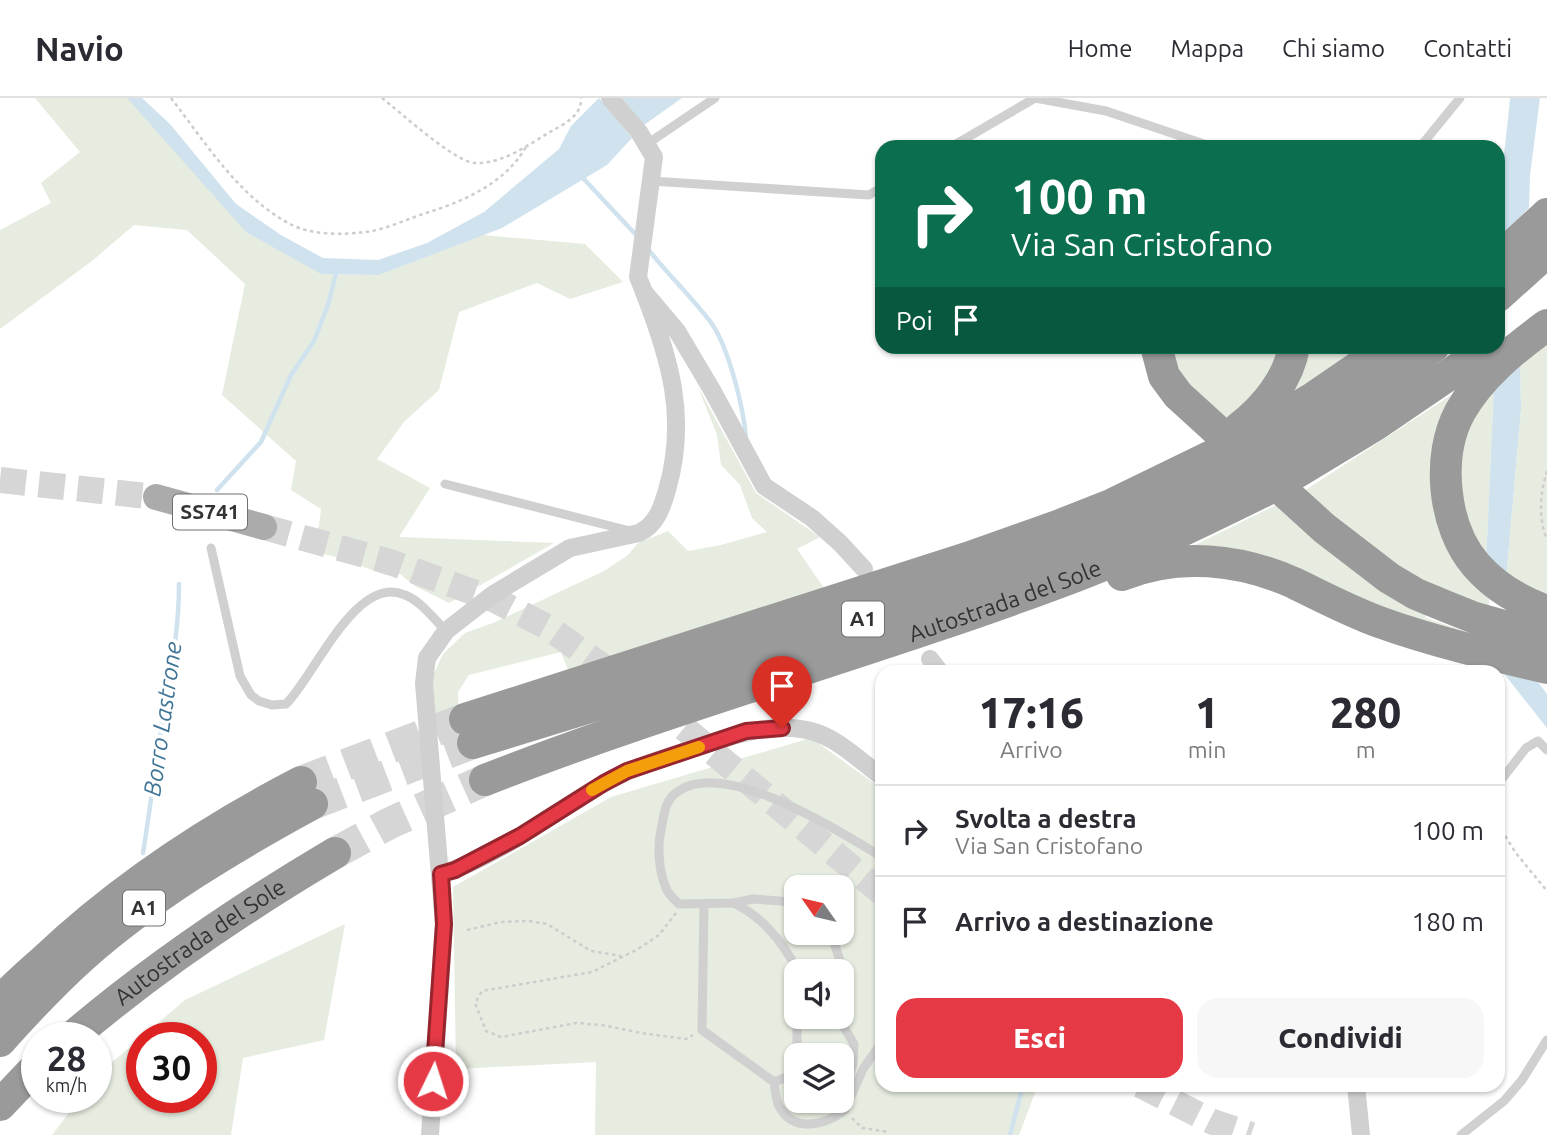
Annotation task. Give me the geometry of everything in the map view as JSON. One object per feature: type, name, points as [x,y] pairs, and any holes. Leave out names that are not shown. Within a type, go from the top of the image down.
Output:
[{"type":"highway","points":[[1505,238],[1547,200]]},
{"type":"highway","points":[[1505,253],[1547,214]]},
{"type":"highway","points":[[1505,290],[1547,252]]},
{"type":"highway","points":[[1541,320],[1478,387],[1460,412],[1448,442],[1446,483],[1451,516],[1474,563],[1506,593],[1544,639]]},
{"type":"highway","name":"Autostrada del Sole","points":[[1505,339],[1541,320]]},
{"type":"highway","points":[[1158,354],[1164,376],[1178,395],[1324,528],[1389,578],[1416,594],[1475,618],[1544,639]]},
{"type":"highway","points":[[1248,457],[1254,416],[1276,389],[1293,354]]},
{"type":"highway","name":"Autostrada del Sole","points":[[485,780],[629,726],[1010,600],[1150,545],[1313,398],[1378,354]]},
{"type":"highway","name":"Autostrada del Sole","points":[[1423,354],[1368,394],[1248,457],[1180,502],[1063,552],[639,691],[469,731],[1248,457],[1375,425],[1480,354]]},
{"type":"highway","points":[[769,679],[904,652],[1028,611],[1130,572],[1183,562],[1212,561],[1252,568],[1292,582],[1383,624],[1484,652],[1544,639]]},
{"type":"highway","name":"A1","points":[[0,1002],[68,937],[138,882],[251,807],[306,793],[248,839],[157,898],[82,957],[0,1041]]},
{"type":"highway","name":"Autostrada del Sole","points":[[91,1022],[200,939],[268,893],[335,853]]},
{"type":"highway","points":[[0,1105],[21,1083]]},
{"type":"main road","name":"SS741","points":[[156,497],[264,527]]},
{"type":"street","points":[[430,1135],[444,924],[424,683],[427,658],[446,631],[492,595],[570,548],[648,529],[665,498],[674,465],[676,403],[672,375],[638,277],[654,157],[643,138],[610,98]]},
{"type":"street","points":[[643,292],[677,331],[764,486],[812,518],[864,569]]},
{"type":"street","points":[[441,874],[455,870],[520,836],[627,771],[746,731],[782,728],[811,731],[831,739],[875,772]]},
{"type":"street","points":[[1357,1092],[1361,1135]]},
{"type":"lane","points":[[643,138],[715,98]]},
{"type":"lane","points":[[963,140],[1035,98],[1082,102],[1192,140]]},
{"type":"lane","points":[[1426,140],[1460,98]]},
{"type":"lane","points":[[651,181],[869,195],[875,191]]},
{"type":"lane","points":[[445,484],[639,533]]},
{"type":"lane","points":[[211,548],[240,676],[251,695],[259,701],[272,705],[286,704],[299,692],[349,615],[365,601],[383,593],[403,594],[421,605],[446,631]]},
{"type":"lane","points":[[1505,775],[1526,748],[1538,741],[1547,750]]},
{"type":"lane","points":[[784,902],[753,900],[679,904],[666,890],[660,861],[660,836],[666,804],[676,792],[698,782],[729,785],[781,800],[875,853]]},
{"type":"lane","points":[[734,903],[765,923],[791,959]]},
{"type":"lane","points":[[704,904],[702,1030],[774,1082],[778,1104],[784,1112]]},
{"type":"lane","points":[[835,945],[841,964],[845,995],[844,1027],[852,1043]]},
{"type":"lane","points":[[1461,1135],[1504,1101],[1522,1080],[1547,1040]]},
{"type":"lane","points":[[854,1084],[875,1052]]},
{"type":"lane","points":[[774,1082],[784,1078]]},
{"type":"lane","points":[[784,1113],[788,1118],[803,1125],[823,1123],[838,1113]]},
{"type":"path","points":[[171,98],[218,160],[246,191],[292,225],[316,232],[367,232],[475,196],[518,161],[526,148]]},
{"type":"path","points":[[382,98],[456,156],[476,163],[526,148],[570,120],[578,111],[581,98]]},
{"type":"path","points":[[1547,471],[1540,500],[1547,540]]},
{"type":"path","points":[[1505,836],[1547,891]]},
{"type":"path","points":[[679,904],[674,918],[659,935],[638,949],[592,972],[482,991],[475,1003],[486,1031],[501,1037],[576,1023],[686,1038],[702,1030]]},
{"type":"path","points":[[467,930],[501,922],[529,921],[547,924],[591,951],[621,956]]},
{"type":"path","points":[[851,1113],[862,1128],[888,1132]]},
{"type":"shaded area","points":[[35,98],[127,98],[189,165],[321,274],[379,275],[482,235],[585,244],[623,282],[570,299],[537,283],[459,312],[439,390],[404,422],[377,459],[430,488],[399,537],[554,543],[449,603],[415,586],[400,574],[386,575],[304,549],[319,526],[321,509],[291,490],[296,461],[222,395],[245,284],[187,230],[134,225],[92,261],[0,329],[0,230],[51,203],[41,183],[80,152]]},
{"type":"shaded area","points":[[1547,343],[1547,603],[1506,580],[1521,409],[1520,361]]},
{"type":"shaded area","points":[[1169,354],[1281,354],[1234,425],[1188,391]]},
{"type":"shaded area","points":[[1296,354],[1358,354],[1340,367],[1278,400]]},
{"type":"shaded area","points":[[1494,385],[1486,563],[1459,514],[1458,440]]},
{"type":"shaded area","points":[[698,387],[756,493],[820,537],[797,549],[824,588],[569,673],[561,652],[469,675],[458,692],[459,737],[453,764],[436,719],[432,678],[443,654],[465,633],[493,623],[604,571],[628,555],[638,543],[668,531],[688,551],[767,532],[752,518],[740,485],[721,465],[717,435]]},
{"type":"shaded area","points":[[1453,394],[1437,438],[1490,594],[1489,606],[1444,592],[1384,557],[1304,491]]},
{"type":"shaded area","points":[[1284,501],[1425,613],[1426,618],[1475,635],[1472,637],[1183,551]]},
{"type":"shaded area","points":[[811,738],[875,784],[875,1092],[1035,1092],[1019,1135],[595,1135],[596,1062],[456,1069],[453,887],[611,797]]},
{"type":"shaded area","points":[[345,924],[324,1040],[243,1058],[231,1135],[52,1135],[69,1113],[112,1113],[112,1062],[126,1050],[126,1113],[217,1113],[217,1022],[159,1022],[185,1000]]},
{"type":"water","points":[[127,98],[142,98],[170,124],[236,204],[281,235],[323,258],[378,260],[427,243],[484,212],[559,149],[571,126],[599,98],[632,138],[607,165],[502,228],[379,275],[321,274],[246,232]]},
{"type":"water","points":[[622,98],[682,98],[644,125]]},
{"type":"water","points":[[1510,98],[1540,98],[1530,175],[1529,208],[1505,231],[1505,146]]},
{"type":"water","points":[[1520,361],[1521,409],[1506,580],[1486,563],[1494,385]]},
{"type":"water","points":[[1505,667],[1533,675],[1547,694],[1547,728],[1505,675]]},
{"type":"waterway","points":[[582,177],[638,237]]},
{"type":"waterway","points":[[648,249],[705,314],[718,335],[735,380],[746,439]]},
{"type":"waterway","name":"Borro Lastrone","points":[[217,490],[261,442],[291,375],[314,341],[328,305],[337,270]]},
{"type":"waterway","name":"Borro Lastrone","points":[[143,853],[174,654],[179,584]]},
{"type":"waterway","points":[[1010,1135],[1021,1092]]},
{"type":"tunnel","points":[[0,480],[156,497]]},
{"type":"tunnel","points":[[264,527],[390,562],[495,600],[549,628],[623,681]]},
{"type":"tunnel","points":[[654,703],[875,887]]},
{"type":"tunnel","points":[[301,782],[465,719]]},
{"type":"tunnel","points":[[312,804],[473,743]]},
{"type":"tunnel","points":[[335,853],[390,823],[485,780]]},
{"type":"tunnel","points":[[1154,1092],[1213,1122],[1251,1135]]},
{"type":"slow traffic","points":[[592,790],[627,771],[699,747]]},
{"type":"route","points":[[433,1081],[444,924],[441,874],[455,870],[520,836],[627,771],[746,731],[782,728]]}]
